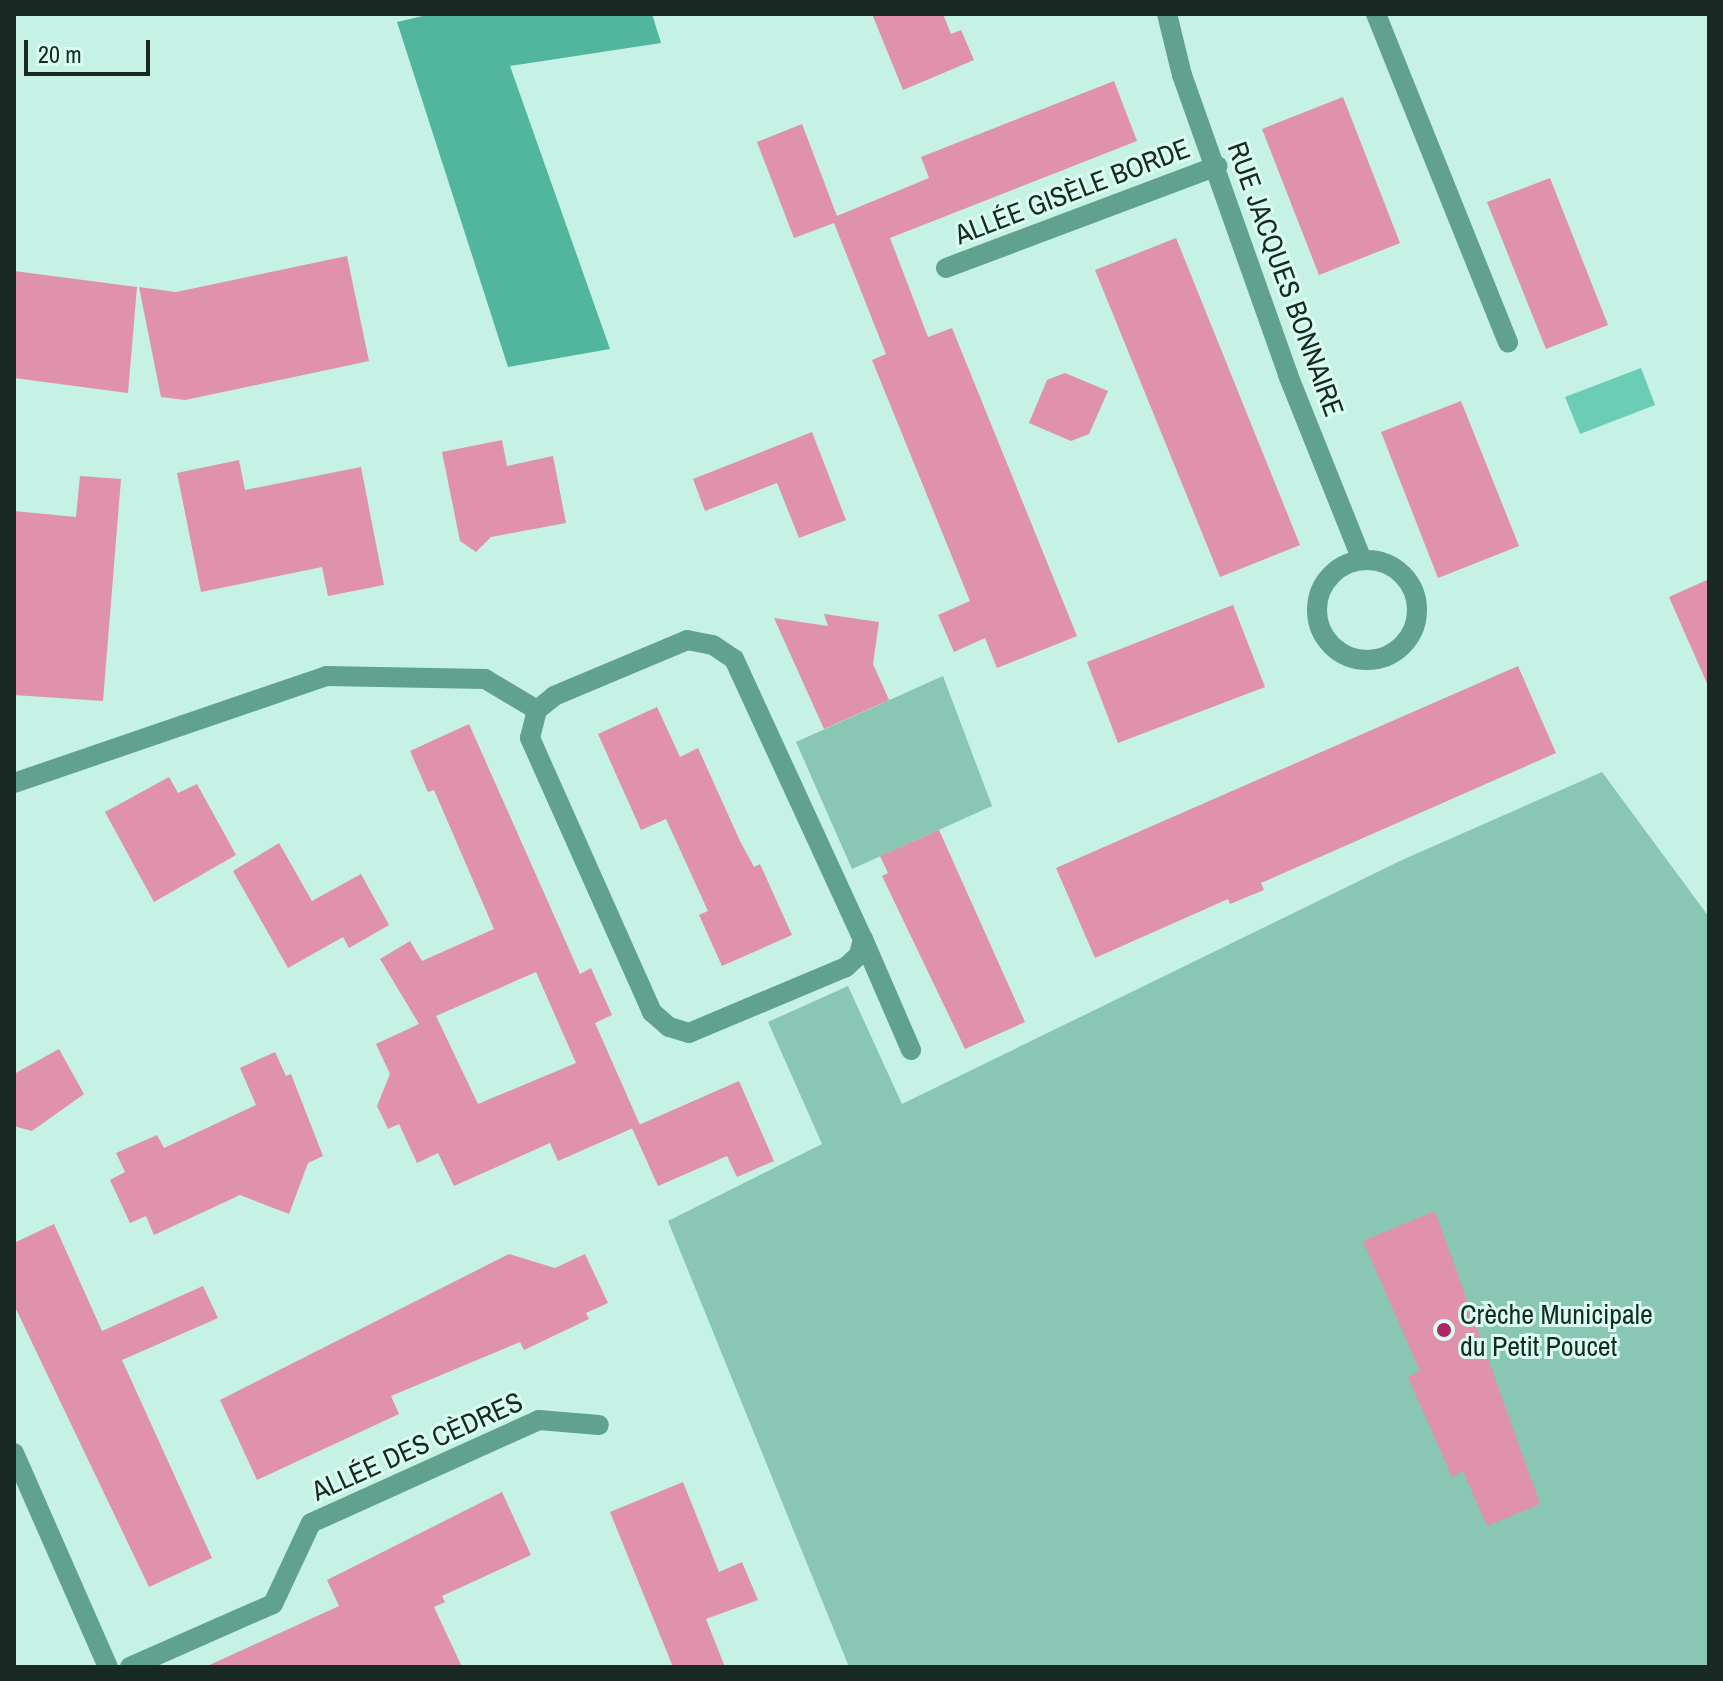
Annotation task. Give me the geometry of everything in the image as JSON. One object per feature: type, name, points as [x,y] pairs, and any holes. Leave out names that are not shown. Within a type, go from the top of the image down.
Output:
[{"type":"street","name":"RUE JACQUES BONNAIRE","points":[[1167,14],[1182,75],[1217,166],[1288,375],[1362,560]]},
{"type":"street","points":[[1376,14],[1508,342]]},
{"type":"street","name":"ALLÉE GISÈLE BORDE","points":[[946,268],[1217,166]]},
{"type":"street","points":[[1362,560],[1394,568],[1406,579],[1417,610],[1406,641],[1378,658],[1361,659],[1332,646],[1318,618],[1317,601],[1333,573],[1362,560]]},
{"type":"street","points":[[863,939],[859,955],[846,967],[689,1033],[669,1027],[652,1012],[530,738],[537,710],[554,696],[687,640],[713,645],[734,659],[863,939],[911,1050]]},
{"type":"street","points":[[14,783],[326,676],[485,679],[537,710]]},
{"type":"street","name":"ALLÉE DES CÈDRES","points":[[130,1667],[273,1604],[311,1523],[539,1420],[599,1425]]},
{"type":"street","points":[[14,1453],[108,1667]]},
{"type":"shaded area","points":[[431,14],[652,14],[661,43],[510,66],[610,349],[508,367],[397,22]]},
{"type":"shaded area","points":[[1641,368],[1655,405],[1580,434],[1565,397]]},
{"type":"shaded area","points":[[943,676],[992,806],[852,869],[796,742]]},
{"type":"shaded area","points":[[1602,772],[1709,917],[1709,1667],[849,1667],[668,1221],[822,1144],[768,1022],[848,986],[902,1104],[1402,860]]},
{"type":"building","points":[[872,14],[943,14],[951,34],[961,30],[974,60],[903,90]]},
{"type":"building","points":[[1114,81],[1137,141],[890,238],[928,337],[952,328],[1077,636],[997,668],[985,638],[954,652],[938,615],[970,601],[872,360],[886,354],[834,223],[794,238],[757,142],[802,124],[837,216],[929,178],[921,157]]},
{"type":"building","points":[[1343,97],[1400,243],[1319,275],[1262,129]]},
{"type":"building","points":[[1550,178],[1608,325],[1546,349],[1487,202]]},
{"type":"building","points":[[1176,238],[1300,545],[1220,577],[1095,270]]},
{"type":"building","points":[[347,256],[369,361],[185,400],[161,397],[139,287],[176,292]]},
{"type":"building","points":[[14,271],[137,287],[128,393],[14,378]]},
{"type":"building","points":[[1065,373],[1108,391],[1089,434],[1071,441],[1029,423],[1047,380]]},
{"type":"building","points":[[1461,401],[1519,546],[1438,578],[1381,432]]},
{"type":"building","points":[[812,432],[846,520],[799,538],[777,483],[705,511],[693,479]]},
{"type":"building","points":[[502,440],[507,466],[553,456],[566,523],[491,537],[476,552],[460,541],[442,452]]},
{"type":"building","points":[[239,460],[245,490],[361,467],[384,585],[328,596],[322,567],[201,592],[177,473]]},
{"type":"building","points":[[80,476],[121,479],[103,701],[14,695],[14,511],[76,517]]},
{"type":"building","points":[[1709,579],[1709,688],[1669,597]]},
{"type":"building","points":[[1233,605],[1265,687],[1118,743],[1087,662]]},
{"type":"building","points":[[824,614],[879,622],[873,664],[889,700],[824,729],[774,618],[828,626]]},
{"type":"building","points":[[1518,666],[1556,753],[1261,883],[1264,890],[1230,904],[1228,899],[1095,958],[1056,868]]},
{"type":"building","points":[[657,707],[680,757],[698,748],[740,841],[754,867],[760,864],[792,935],[722,966],[699,915],[708,911],[666,819],[641,830],[598,734]]},
{"type":"building","points":[[469,724],[580,974],[591,968],[612,1015],[595,1023],[640,1125],[558,1161],[550,1143],[454,1186],[438,1153],[417,1163],[399,1124],[388,1129],[377,1106],[390,1074],[376,1044],[419,1024],[380,959],[410,941],[422,961],[494,929],[434,790],[428,792],[410,751]],"holes":[[[536,972],[576,1063],[478,1104],[436,1016]]]},
{"type":"building","points":[[169,777],[178,793],[197,784],[236,855],[154,902],[105,812]]},
{"type":"building","points":[[939,830],[1025,1022],[965,1049],[882,876],[888,873],[880,856]]},
{"type":"building","points":[[279,843],[312,901],[361,874],[389,925],[349,948],[343,937],[288,968],[233,871]]},
{"type":"building","points":[[59,1049],[84,1094],[32,1131],[14,1126],[14,1074]]},
{"type":"building","points":[[275,1052],[286,1076],[291,1074],[323,1156],[308,1163],[289,1214],[240,1195],[154,1235],[146,1216],[130,1223],[110,1180],[125,1172],[116,1153],[157,1135],[164,1148],[256,1105],[240,1068]]},
{"type":"building","points":[[739,1081],[774,1161],[737,1177],[727,1156],[658,1186],[632,1128]]},
{"type":"building","points":[[1435,1211],[1540,1504],[1487,1526],[1463,1471],[1452,1477],[1408,1377],[1420,1371],[1363,1241]]},
{"type":"building","points":[[54,1224],[102,1331],[203,1286],[218,1318],[122,1360],[212,1558],[149,1587],[14,1305],[14,1243]]},
{"type":"building","points":[[509,1254],[555,1268],[585,1254],[608,1303],[586,1313],[589,1319],[524,1350],[520,1342],[391,1396],[399,1414],[257,1480],[220,1400]]},
{"type":"building","points":[[683,1482],[719,1572],[742,1562],[758,1600],[706,1619],[725,1667],[673,1667],[610,1512]]},
{"type":"building","points":[[502,1492],[531,1555],[442,1596],[445,1602],[434,1607],[462,1667],[205,1667],[339,1606],[327,1580]]},
{"type":"place","name":"Crèche Municipale du Petit Poucet","points":[[1444,1330]]}]
